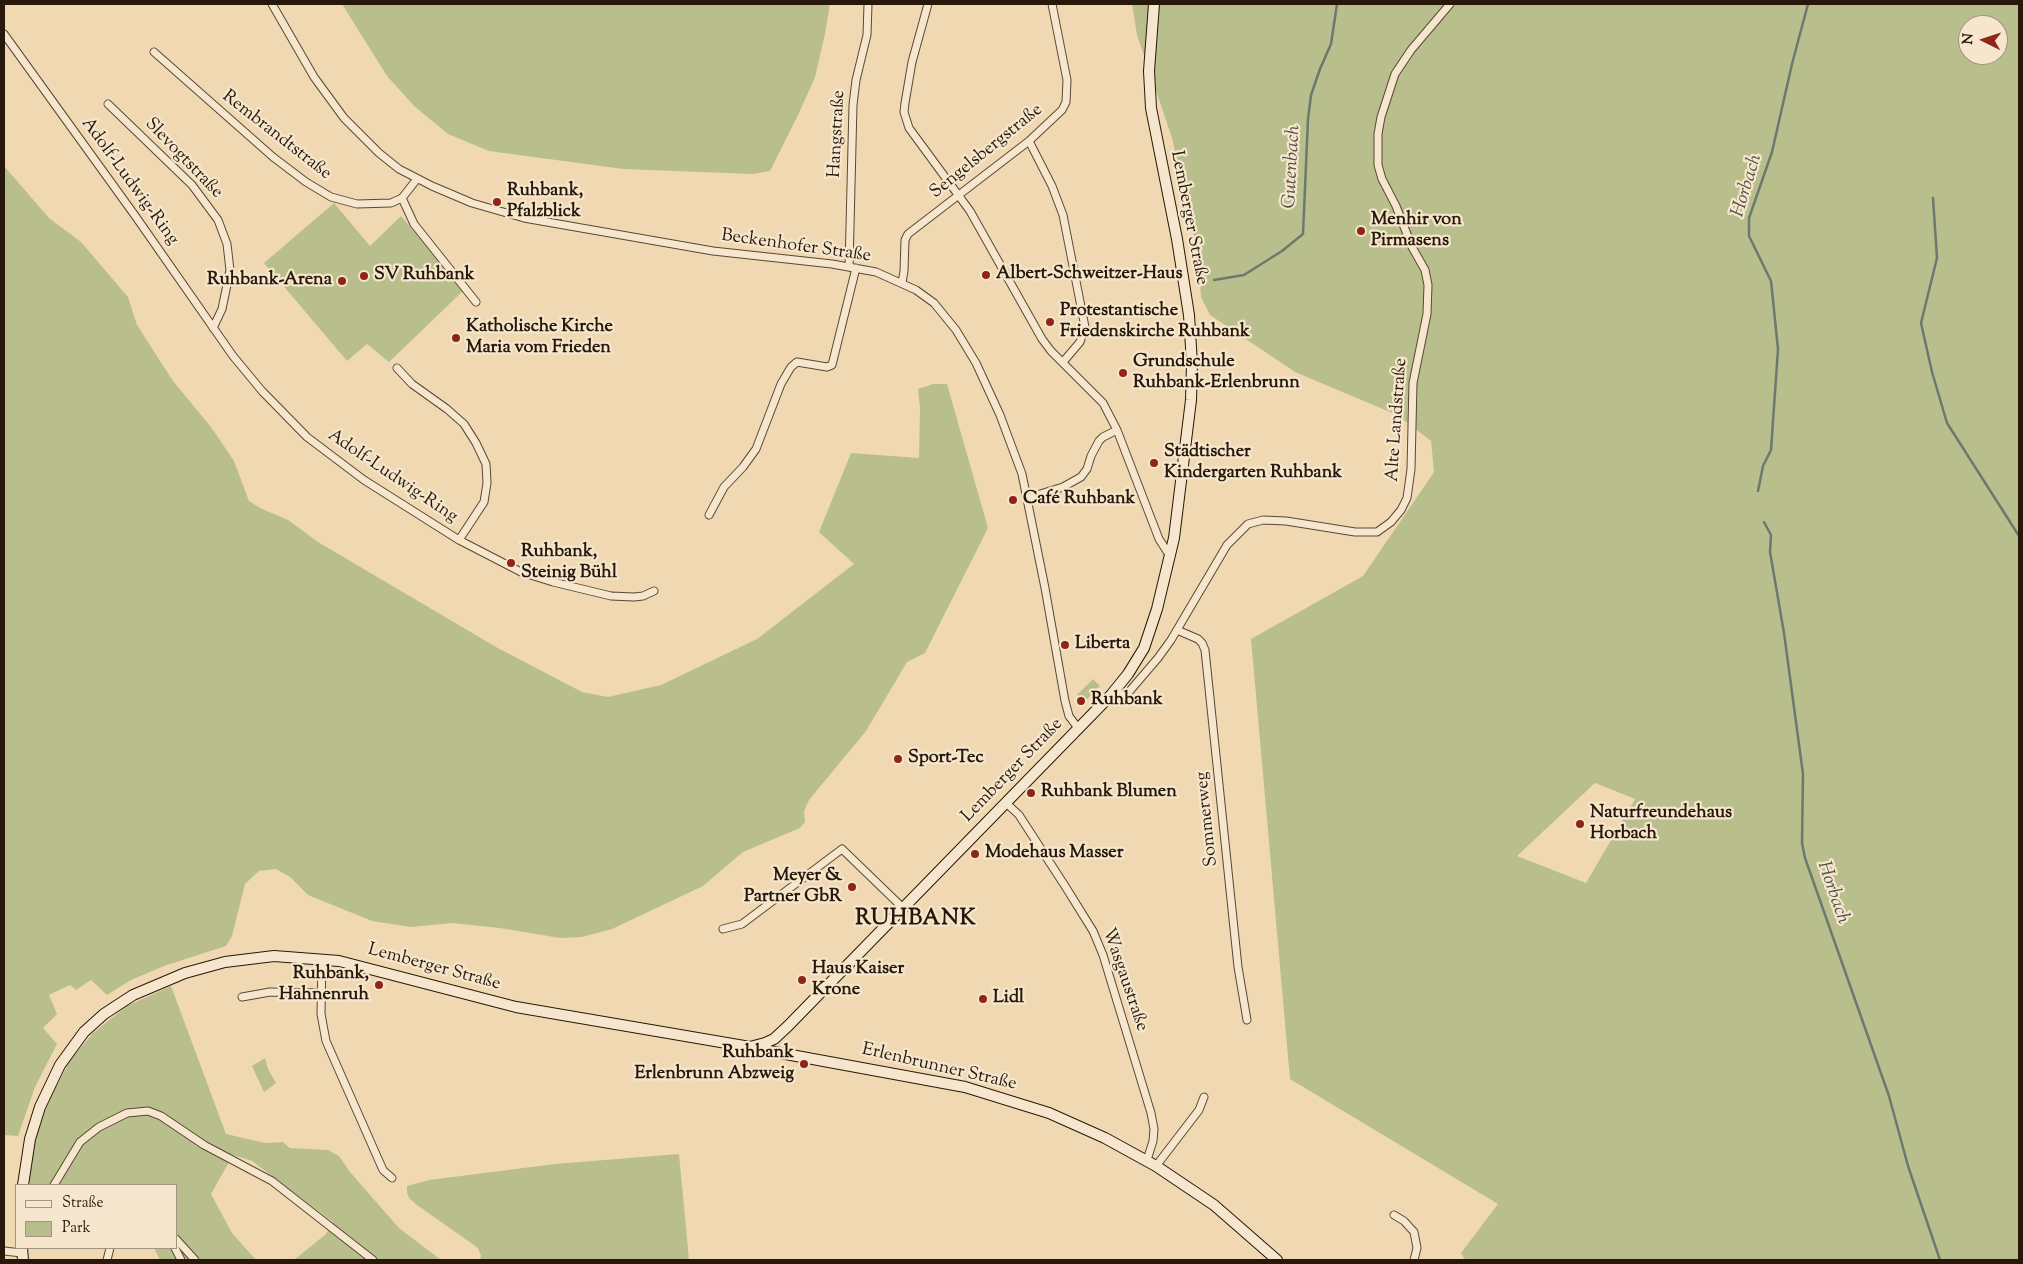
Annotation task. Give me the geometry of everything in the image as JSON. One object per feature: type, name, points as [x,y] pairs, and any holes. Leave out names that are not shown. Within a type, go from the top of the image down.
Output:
[{"type":"main road","name":"Lemberger Straße","points":[[23,1184],[34,1126],[52,1080],[76,1041],[104,1014],[132,996],[159,983],[208,965],[240,959],[274,956],[322,959],[355,964],[516,1007],[750,1047],[774,1039],[1111,695],[1136,662],[1151,632],[1176,529],[1188,441],[1192,364],[1189,315],[1182,266],[1151,108],[1149,71],[1154,4]]},
{"type":"main road","points":[[774,1039],[789,1054]]},
{"type":"main road","name":"Erlenbrunner Straße","points":[[750,1047],[931,1079],[1000,1096],[1049,1113],[1082,1127],[1151,1163],[1214,1205],[1277,1260]]},
{"type":"street","points":[[272,4],[314,77],[334,105],[379,153],[417,179],[402,198],[408,215],[476,302]]},
{"type":"street","name":"Hangstraße","points":[[709,515],[724,487],[743,467],[756,449],[781,384],[794,363],[800,362],[827,367],[832,365],[852,267],[853,105],[856,80],[867,35],[868,4]]},
{"type":"street","points":[[928,4],[912,62],[904,112],[909,128],[960,196],[1042,339],[1099,397],[1117,430],[1159,539],[1170,556]]},
{"type":"street","name":"Sengelsbergstraße","points":[[902,283],[906,237],[910,231],[960,196],[1029,140],[1055,118],[1066,102],[1067,80],[1052,4]]},
{"type":"street","name":"Alte Landstraße","points":[[1111,695],[1123,695],[1134,689],[1164,651],[1227,545],[1248,524],[1263,520],[1286,521],[1355,532],[1377,532],[1391,522],[1401,510],[1407,498],[1411,469],[1413,383],[1427,314],[1428,285],[1425,270],[1412,247],[1396,206],[1382,179],[1378,166],[1378,134],[1383,109],[1395,74],[1411,50],[1450,4]]},
{"type":"street","name":"Adolf-Ludwig-Ring","points":[[4,34],[136,217],[213,328],[262,391],[307,437],[364,480],[460,540],[521,572],[546,580],[622,597],[644,596],[654,591]]},
{"type":"street","name":"Rembrandtstraße","points":[[154,52],[248,136],[319,190],[331,197],[357,204],[382,204],[398,201],[402,198]]},
{"type":"street","name":"Slevogtstraße","points":[[108,104],[192,185],[212,209],[218,220],[227,244],[230,270],[222,308],[213,328]]},
{"type":"street","points":[[1029,140],[1052,186],[1063,215],[1085,327],[1080,342],[1063,362]]},
{"type":"street","name":"Beckenhofer Straße","points":[[417,179],[465,200],[524,218],[712,251],[852,267],[876,272],[916,290],[934,303],[968,348],[1000,415],[1022,474],[1064,701],[1069,716],[1078,728]]},
{"type":"street","points":[[396,368],[412,384],[447,409],[464,424],[486,464],[488,483],[484,502],[460,540]]},
{"type":"street","points":[[1027,498],[1063,487],[1081,477],[1087,469],[1099,441],[1117,430]]},
{"type":"street","name":"Sommerweg","points":[[1177,630],[1198,639],[1205,650],[1236,950],[1247,1020]]},
{"type":"street","name":"Wasgaustraße","points":[[1005,802],[1024,823],[1096,938],[1114,990],[1150,1113],[1153,1141],[1151,1163]]},
{"type":"street","points":[[723,929],[742,924],[842,849],[902,907]]},
{"type":"street","points":[[322,959],[323,1030],[332,1057],[383,1170],[392,1178]]},
{"type":"street","points":[[242,997],[270,992],[321,994]]},
{"type":"street","points":[[1151,1163],[1198,1110],[1204,1097]]},
{"type":"street","points":[[55,1184],[80,1142],[93,1132],[127,1113],[148,1111],[162,1116],[204,1145],[272,1181],[373,1260]]},
{"type":"street","points":[[1394,1215],[1404,1221],[1414,1232],[1417,1248],[1414,1260]]},
{"type":"street","points":[[178,1241],[195,1260]]},
{"type":"street","points":[[4,1251],[22,1254]]},
{"type":"green space","points":[[342,4],[830,4],[815,77],[799,113],[770,171],[753,174],[623,169],[489,151],[448,134],[414,106],[387,76]]},
{"type":"green space","points":[[1132,4],[2019,4],[2019,1260],[1465,1260],[1461,1253],[1498,1204],[1290,1079],[1251,639],[1363,576],[1434,472],[1431,441],[1397,415],[1295,372],[1210,315],[1201,297],[1198,257],[1172,138],[1137,35]],"holes":[[[1595,783],[1635,799],[1586,883],[1517,856]]]},
{"type":"green space","points":[[4,166],[49,218],[81,242],[128,297],[137,325],[173,381],[211,427],[234,461],[249,501],[288,520],[318,542],[496,647],[582,692],[608,697],[661,685],[757,639],[854,564],[819,532],[851,453],[919,458],[920,408],[918,389],[933,384],[947,384],[988,528],[925,653],[907,662],[866,731],[809,800],[804,811],[805,822],[800,828],[743,852],[703,886],[612,929],[582,937],[560,938],[500,928],[452,923],[411,927],[372,921],[308,895],[290,877],[276,869],[259,871],[245,884],[232,936],[226,946],[164,966],[131,980],[107,995],[91,980],[76,990],[70,985],[49,995],[57,1014],[43,1028],[57,1044],[35,1087],[18,1136],[4,1135]]},
{"type":"green space","name":"SV Ruhbank","points":[[334,203],[370,246],[401,216],[464,290],[389,362],[367,344],[347,361],[264,263]]},
{"type":"green space","points":[[1093,679],[1100,686],[1084,702],[1077,695]]},
{"type":"green space","points":[[171,986],[226,1134],[265,1143],[283,1142],[290,1148],[328,1150],[339,1156],[350,1172],[399,1228],[441,1260],[294,1260],[326,1234],[333,1222],[252,1161],[233,1155],[211,1194],[232,1233],[256,1260],[160,1260],[154,1249],[178,1249],[178,1184],[29,1184],[32,1142],[51,1097],[69,1062],[93,1033],[127,1006]]},
{"type":"green space","points":[[265,1058],[268,1069],[276,1083],[264,1092],[252,1066]]},
{"type":"green space","points":[[679,1154],[689,1260],[480,1260],[481,1256],[478,1248],[417,1205],[409,1198],[407,1192],[407,1186],[429,1180],[555,1164]]},
{"type":"waterway","name":"Gutenbach","points":[[1214,280],[1244,275],[1282,251],[1303,234],[1308,119],[1311,95],[1331,44],[1337,4]]},
{"type":"waterway","name":"Horbach","points":[[1758,491],[1763,466],[1771,450],[1778,349],[1771,281],[1749,236],[1749,218],[1772,152],[1808,4]]},
{"type":"waterway","points":[[1933,198],[1937,258],[1921,323],[1932,372],[1947,423],[2019,536]]},
{"type":"waterway","name":"Horbach","points":[[1764,522],[1771,535],[1770,552],[1784,633],[1803,774],[1802,843],[1805,858],[1889,1096],[1908,1166],[1940,1260]]},
{"type":"place","name":"Ruhbank, Pfalzblick","points":[[497,202]]},
{"type":"place","name":"Menhir von Pirmasens","points":[[1361,231]]},
{"type":"place","name":"Albert-Schweitzer-Haus","points":[[986,275]]},
{"type":"place","name":"SV Ruhbank","points":[[364,276]]},
{"type":"place","name":"Ruhbank-Arena","points":[[342,281]]},
{"type":"place","name":"Protestantische Friedenskirche Ruhbank","points":[[1050,322]]},
{"type":"place","name":"Katholische Kirche Maria vom Frieden","points":[[456,338]]},
{"type":"place","name":"Grundschule Ruhbank-Erlenbrunn","points":[[1123,373]]},
{"type":"place","name":"Städtischer Kindergarten Ruhbank","points":[[1154,463]]},
{"type":"place","name":"Café Ruhbank","points":[[1013,500]]},
{"type":"place","name":"Ruhbank, Steinig Bühl","points":[[511,563]]},
{"type":"place","name":"Liberta","points":[[1065,645]]},
{"type":"place","name":"Ruhbank","points":[[1081,701]]},
{"type":"place","name":"Sport-Tec","points":[[898,759]]},
{"type":"place","name":"Ruhbank Blumen","points":[[1031,793]]},
{"type":"place","name":"Naturfreundehaus Horbach","points":[[1580,824]]},
{"type":"place","name":"Modehaus Masser","points":[[975,854]]},
{"type":"place","name":"Meyer & Partner GbR","points":[[852,887]]},
{"type":"place","name":"Haus Kaiser Krone","points":[[802,980]]},
{"type":"place","name":"Ruhbank, Hahnenruh","points":[[379,985]]},
{"type":"place","name":"Lidl","points":[[983,999]]},
{"type":"place","name":"Ruhbank Erlenbrunn Abzweig","points":[[804,1064]]},
{"type":"district","name":"RUHBANK","points":[[916,920]]}]
